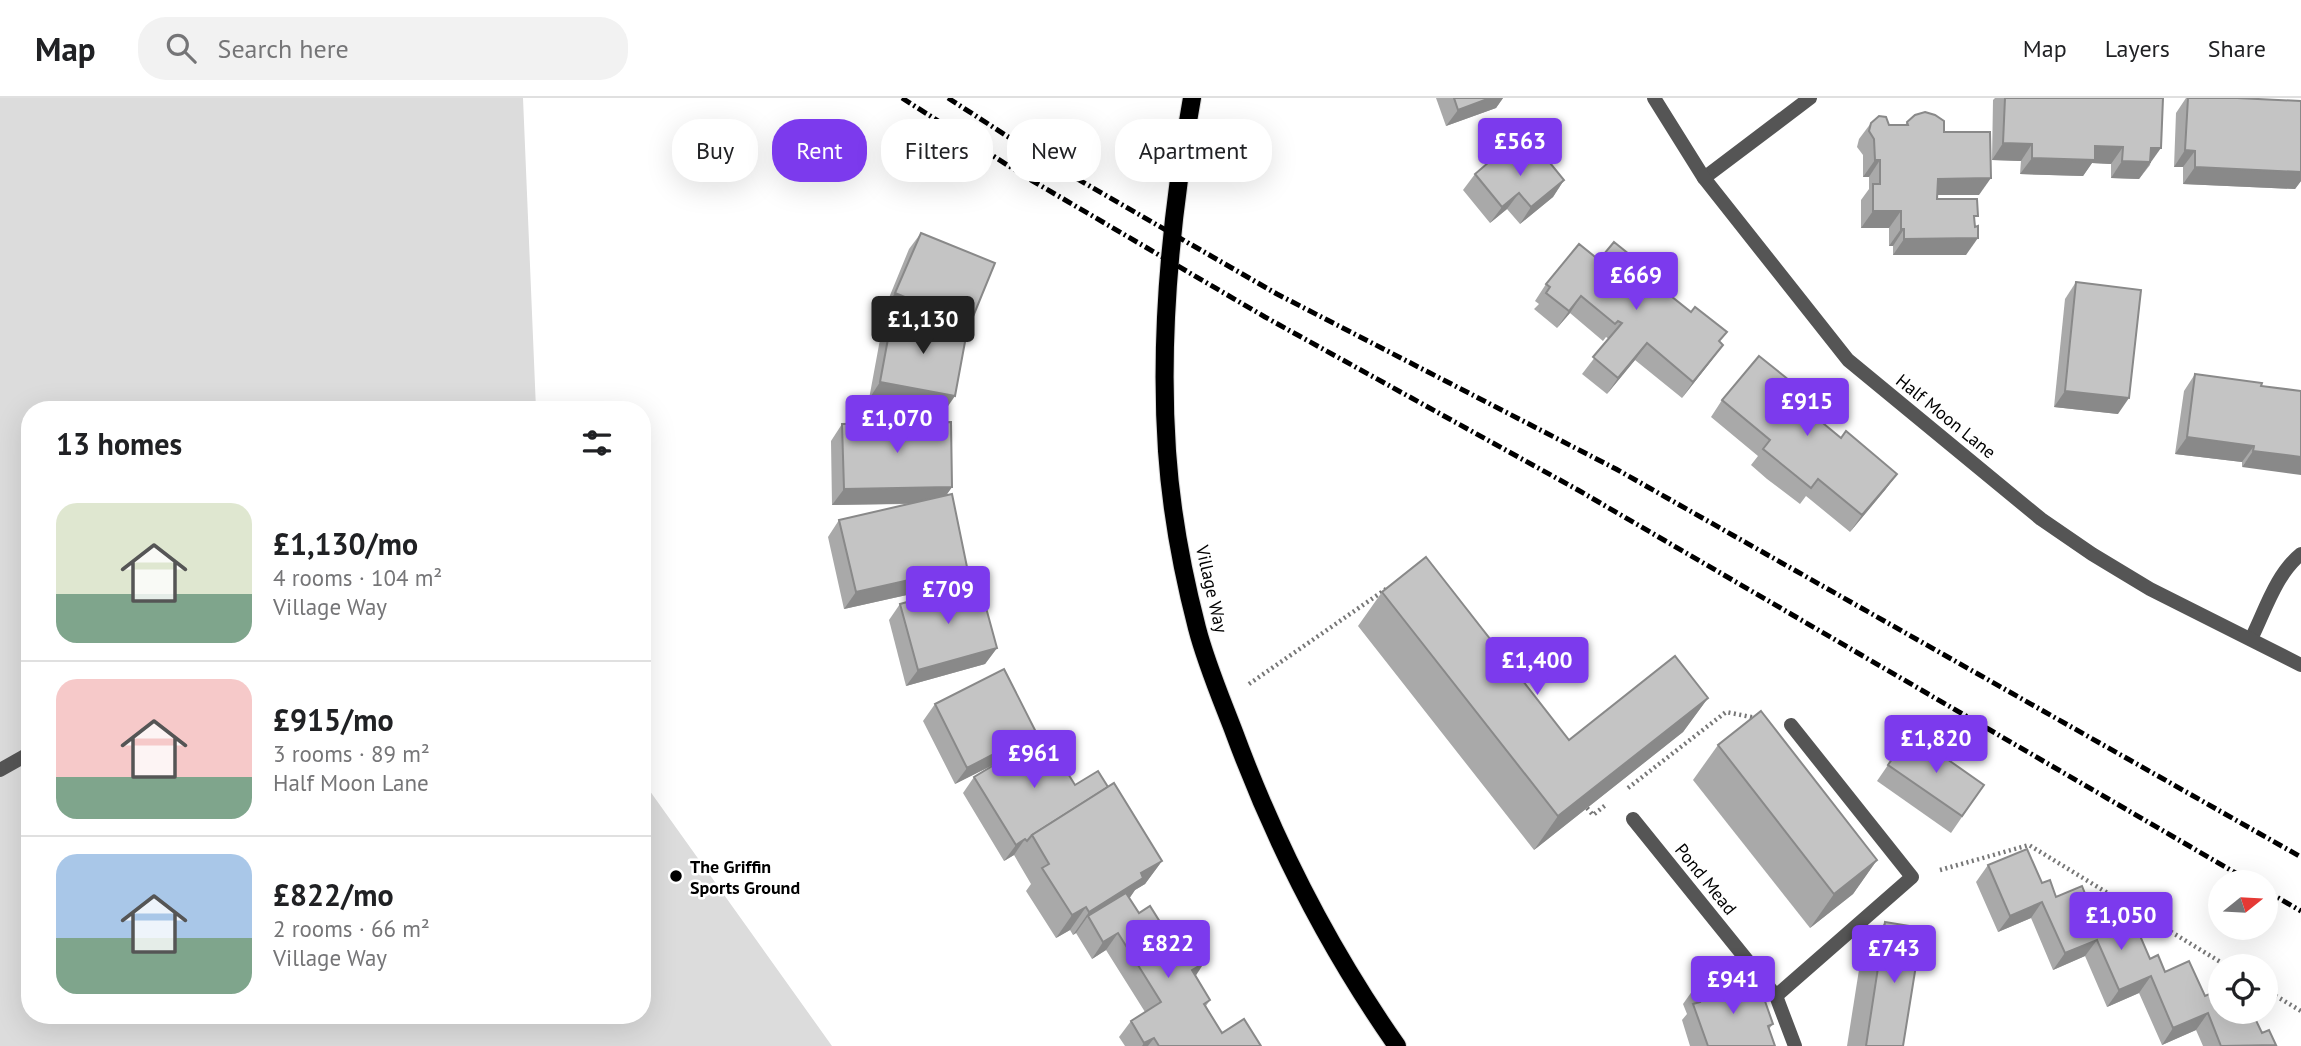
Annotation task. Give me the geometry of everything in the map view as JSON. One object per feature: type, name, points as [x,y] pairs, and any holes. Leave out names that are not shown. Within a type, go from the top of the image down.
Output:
[{"type":"main road","name":"Village Way","points":[[1192,98],[1174,211],[1165,379],[1167,451],[1185,573],[1198,630],[1254,786],[1304,892],[1367,1002],[1397,1046]]},
{"type":"street","name":"Half Moon Lane","points":[[1654,98],[1704,178],[1848,360],[2041,519],[2092,554],[2150,589],[2301,665]]},
{"type":"street","points":[[1704,178],[1810,98]]},
{"type":"street","points":[[2251,639],[2277,586],[2301,554]]},
{"type":"street","points":[[1776,996],[1912,877],[1791,725]]},
{"type":"street","points":[[0,770],[21,757]]},
{"type":"street","name":"Pond Mead","points":[[1633,819],[1776,996],[1795,1046]]},
{"type":"path","points":[[1223,703],[1398,581]]},
{"type":"path","points":[[1627,789],[1726,712],[1791,725]]},
{"type":"path","points":[[1587,808],[1593,816],[1616,797]]},
{"type":"path","points":[[1912,877],[2029,845],[2208,954]]},
{"type":"path","points":[[2278,997],[2301,1011]]},
{"type":"shaded area","points":[[0,98],[523,98],[536,401],[21,401],[21,1024],[651,1024],[651,793],[832,1046],[0,1046]]},
{"type":"building","points":[[1454,98],[1490,98],[1458,110]]},
{"type":"building","points":[[2005,98],[2163,98],[2161,148],[2151,148],[2150,162],[2122,161],[2123,147],[2095,146],[2095,160],[2032,158],[2032,144],[2003,143]]},
{"type":"building","points":[[2188,98],[2301,101],[2301,172],[2195,167],[2195,151],[2185,150]]},
{"type":"building","points":[[1925,112],[1944,121],[1944,132],[1990,132],[1991,178],[1938,179],[1937,199],[1977,199],[1978,216],[1974,216],[1975,227],[1978,226],[1978,238],[1904,239],[1901,211],[1873,211],[1873,184],[1880,184],[1880,160],[1875,160],[1874,139],[1869,131],[1871,123],[1879,116],[1886,117],[1889,125],[1908,125],[1907,122],[1915,115]]},
{"type":"building","points":[[1537,147],[1564,180],[1531,207],[1519,193],[1502,207],[1475,174],[1503,150],[1515,165]]},
{"type":"building","points":[[921,233],[995,263],[970,324],[895,293]]},
{"type":"building","points":[[1614,242],[1655,275],[1651,280],[1691,312],[1695,307],[1727,332],[1719,341],[1723,345],[1693,382],[1647,343],[1618,378],[1593,357],[1622,323],[1618,321],[1615,324],[1581,296],[1569,311],[1546,293],[1550,287],[1546,284],[1579,244],[1599,260]]},
{"type":"building","points":[[2076,282],[2141,290],[2129,398],[2065,391]]},
{"type":"building","points":[[892,317],[967,331],[955,396],[880,382]]},
{"type":"building","points":[[1759,356],[1809,396],[1801,405],[1841,438],[1846,431],[1897,474],[1862,515],[1818,479],[1811,488],[1763,449],[1770,440],[1722,400]]},
{"type":"building","points":[[2195,374],[2301,391],[2301,457],[2253,451],[2254,446],[2187,437]]},
{"type":"building","points":[[951,422],[952,487],[844,489],[842,424]]},
{"type":"building","points":[[952,494],[967,567],[856,592],[839,520]]},
{"type":"building","points":[[1426,557],[1569,740],[1675,656],[1708,698],[1558,816],[1382,592]]},
{"type":"building","points":[[979,582],[997,648],[918,670],[900,604]]},
{"type":"building","points":[[1004,669],[1036,732],[967,768],[935,704]]},
{"type":"building","points":[[1761,711],[1877,860],[1834,894],[1718,745]]},
{"type":"building","points":[[1910,733],[1984,785],[1962,816],[1888,765]]},
{"type":"building","points":[[1044,735],[1075,785],[1098,771],[1108,787],[1032,835],[1027,841],[1025,839],[1016,845],[974,777]]},
{"type":"building","points":[[1114,783],[1162,861],[1141,873],[1143,878],[1089,912],[1086,907],[1072,915],[1042,868],[1049,864],[1032,835]]},
{"type":"building","points":[[2027,849],[2042,883],[2050,880],[2056,897],[2082,886],[2096,921],[2104,918],[2111,934],[2135,924],[2150,959],[2158,955],[2165,972],[2189,961],[2205,996],[2208,995],[2208,1013],[2173,1028],[2151,976],[2119,990],[2097,940],[2065,953],[2042,902],[2010,916],[1988,865]]},
{"type":"building","points":[[1126,893],[1139,913],[1150,906],[1172,941],[1186,932],[1204,963],[1192,970],[1210,1000],[1204,1004],[1222,1033],[1244,1019],[1261,1046],[1159,1046],[1154,1038],[1144,1043],[1131,1021],[1161,1002],[1118,933],[1103,942],[1088,916]]},
{"type":"building","points":[[1885,922],[1922,928],[1903,1046],[1866,1046]]},
{"type":"building","points":[[1724,978],[1728,993],[1736,990],[1737,994],[1760,987],[1773,1024],[1768,1026],[1775,1046],[1708,1046],[1693,1004],[1700,1002],[1695,987]]},
{"type":"building","points":[[2212,1024],[2258,1024],[2262,1033],[2269,1030],[2276,1045],[2221,1046]]},
{"type":"railway","points":[[902,98],[1031,180],[1265,317],[1578,490],[2230,870]]},
{"type":"railway","points":[[948,98],[1041,158],[1277,294],[1616,469],[2301,857]]},
{"type":"railway","points":[[2278,898],[2301,911]]},
{"type":"place","name":"The Griffin Sports Ground","points":[[676,876]]}]
